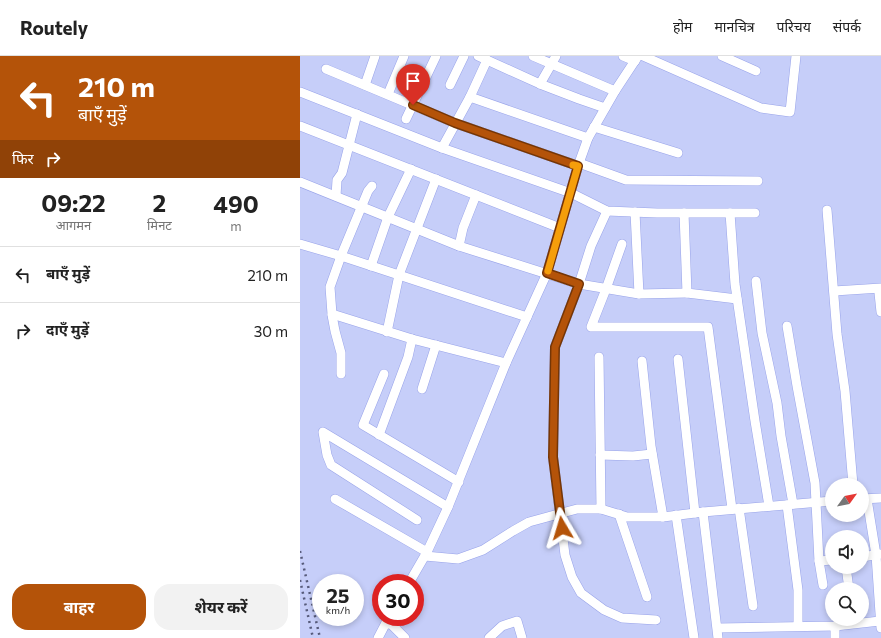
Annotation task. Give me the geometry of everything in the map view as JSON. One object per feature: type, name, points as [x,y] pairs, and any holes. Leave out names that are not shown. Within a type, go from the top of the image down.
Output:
[{"type":"street","points":[[365,85],[376,56]]},
{"type":"street","points":[[388,94],[404,56]]},
{"type":"street","points":[[406,119],[436,56]]},
{"type":"street","points":[[450,85],[464,56]]},
{"type":"street","points":[[478,56],[579,100],[605,108]]},
{"type":"street","points":[[533,56],[554,60],[615,91]]},
{"type":"street","points":[[623,56],[639,58],[761,108],[790,112],[796,56]]},
{"type":"street","points":[[722,56],[756,71]]},
{"type":"street","points":[[414,574],[426,554],[448,507],[506,363],[547,273],[588,138],[615,91],[639,58]]},
{"type":"street","points":[[442,148],[488,60]]},
{"type":"street","points":[[540,84],[554,60]]},
{"type":"street","points":[[326,69],[455,123],[626,180],[758,181]]},
{"type":"street","points":[[300,92],[442,148],[571,193],[607,211],[755,213]]},
{"type":"street","points":[[470,97],[588,138]]},
{"type":"street","points":[[336,196],[337,180],[342,174],[357,114]]},
{"type":"street","points":[[300,126],[560,228]]},
{"type":"street","points":[[594,127],[678,153]]},
{"type":"street","points":[[371,266],[388,217],[411,169]]},
{"type":"street","points":[[388,332],[399,275],[436,179]]},
{"type":"street","points":[[300,182],[459,246],[579,284],[639,294],[687,293],[737,299]]},
{"type":"street","points":[[341,374],[341,353],[332,315],[330,287],[368,191],[372,186]]},
{"type":"street","points":[[459,246],[463,228],[476,195]]},
{"type":"street","points":[[827,210],[837,334],[845,391],[852,478]]},
{"type":"street","points":[[607,211],[591,246],[579,284],[555,347],[553,457],[566,555],[572,577],[580,592],[604,610],[622,618],[656,620]]},
{"type":"street","points":[[635,212],[639,294]]},
{"type":"street","points":[[684,213],[687,293]]},
{"type":"street","points":[[730,213],[737,299],[754,414],[770,506]]},
{"type":"street","points":[[300,244],[527,317]]},
{"type":"street","points":[[622,244],[591,327],[708,327],[735,509],[753,606]]},
{"type":"street","points":[[756,281],[762,333],[777,403],[780,436],[790,504],[798,590],[798,626]]},
{"type":"street","points":[[834,291],[879,288],[881,312]]},
{"type":"street","points":[[332,315],[412,339],[506,363]]},
{"type":"street","points":[[787,326],[815,483],[819,561],[823,585]]},
{"type":"street","points":[[379,435],[408,357],[412,339]]},
{"type":"street","points":[[422,389],[436,345]]},
{"type":"street","points":[[599,357],[601,509]]},
{"type":"street","points":[[678,359],[699,512],[718,628],[718,638]]},
{"type":"street","points":[[642,361],[652,454],[663,517]]},
{"type":"street","points":[[384,374],[363,425],[459,482]]},
{"type":"street","points":[[417,520],[331,466],[327,455],[323,432],[448,507]]},
{"type":"street","points":[[600,455],[633,456],[652,454]]},
{"type":"street","points":[[869,499],[881,498]]},
{"type":"street","points":[[335,499],[426,554],[458,559],[482,550],[529,522],[577,509],[601,509],[627,517],[663,517],[699,512],[825,501]]},
{"type":"street","points":[[619,514],[647,597]]},
{"type":"street","points":[[676,515],[694,638]]},
{"type":"street","points":[[869,518],[879,555],[881,624],[869,623]]},
{"type":"street","points":[[869,556],[879,555]]},
{"type":"street","points":[[819,561],[825,561]]},
{"type":"street","points":[[489,638],[502,626],[517,621],[522,638]]},
{"type":"street","points":[[378,638],[384,626]]},
{"type":"street","points":[[393,626],[405,638]]},
{"type":"street","points":[[718,628],[825,626]]},
{"type":"street","points":[[835,626],[835,638]]},
{"type":"railway","points":[[300,551],[320,638]]},
{"type":"railway","points":[[300,580],[313,638]]},
{"type":"slow traffic","points":[[548,271],[578,166],[573,165]]},
{"type":"route","points":[[413,105],[455,123],[578,166],[547,273],[579,284],[555,347],[553,457],[562,528]]}]
